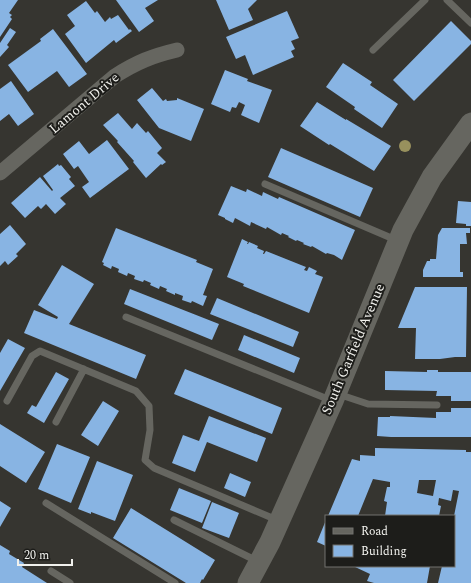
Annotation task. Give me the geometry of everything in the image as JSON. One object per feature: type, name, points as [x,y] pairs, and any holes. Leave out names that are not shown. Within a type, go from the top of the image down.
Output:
[{"type":"main road","name":"South Garfield Avenue","points":[[248,583],[279,520],[334,397],[403,230],[432,177],[471,123]]},
{"type":"street","name":"Lamont Drive","points":[[0,173],[115,76],[133,64],[153,56],[178,50]]},
{"type":"lane","points":[[373,50],[425,0]]},
{"type":"lane","points":[[447,0],[471,23]]},
{"type":"lane","points":[[265,184],[398,241]]},
{"type":"lane","points":[[126,317],[334,397],[368,404],[437,405]]},
{"type":"lane","points":[[7,401],[32,356],[40,351],[136,391],[149,406],[150,430],[145,460],[154,468],[279,520]]},
{"type":"lane","points":[[56,422],[84,369]]},
{"type":"lane","points":[[46,502],[175,583]]},
{"type":"lane","points":[[174,520],[259,562]]},
{"type":"lane","points":[[51,571],[70,583]]},
{"type":"building","points":[[0,0],[18,0],[9,13],[12,15],[10,17],[12,19],[0,37]]},
{"type":"building","points":[[116,0],[158,0],[145,8],[154,21],[139,32]]},
{"type":"building","points":[[216,0],[257,0],[248,9],[253,20],[229,30]]},
{"type":"building","points":[[86,1],[95,13],[97,11],[105,22],[110,17],[111,19],[118,15],[129,30],[130,29],[132,31],[116,43],[114,40],[86,63],[65,34],[75,26],[67,15]]},
{"type":"building","points":[[287,11],[299,38],[291,41],[295,49],[291,51],[294,57],[253,75],[245,55],[236,59],[226,37]]},
{"type":"building","points":[[451,21],[471,41],[471,44],[414,101],[393,80]]},
{"type":"building","points":[[10,28],[16,32],[7,45],[9,47],[0,57],[0,43]]},
{"type":"building","points":[[53,29],[87,74],[69,87],[57,71],[28,92],[8,65],[41,41],[40,39]]},
{"type":"building","points":[[343,63],[372,82],[370,85],[398,104],[382,128],[354,109],[355,107],[326,87]]},
{"type":"building","points":[[225,70],[248,79],[247,81],[272,90],[259,123],[241,115],[245,105],[239,102],[236,108],[232,107],[230,112],[211,104]]},
{"type":"building","points":[[11,81],[34,114],[18,126],[9,114],[0,121],[0,89]]},
{"type":"building","points":[[152,88],[163,101],[166,99],[167,101],[177,100],[177,98],[204,109],[191,141],[159,128],[137,100]]},
{"type":"building","points":[[317,102],[391,146],[374,171],[300,126]]},
{"type":"building","points":[[118,113],[132,129],[137,123],[146,133],[148,131],[162,148],[157,153],[166,162],[162,165],[161,164],[146,178],[133,162],[134,161],[117,142],[118,141],[103,125]]},
{"type":"building","points":[[107,140],[129,169],[90,198],[82,187],[89,182],[78,166],[74,169],[63,154],[79,141],[89,154]]},
{"type":"building","points":[[281,148],[373,188],[360,217],[268,177]]},
{"type":"building","points":[[58,164],[59,166],[61,165],[71,177],[69,179],[75,186],[60,198],[66,204],[55,214],[46,204],[41,209],[38,206],[25,218],[11,203],[40,177],[52,191],[53,190],[43,176]]},
{"type":"building","points":[[231,186],[246,192],[247,189],[262,196],[263,192],[278,199],[279,197],[355,230],[342,260],[334,255],[326,254],[312,246],[303,244],[304,243],[297,240],[296,241],[282,233],[281,235],[267,227],[266,229],[251,222],[250,226],[235,218],[233,223],[218,215]]},
{"type":"building","points":[[458,201],[471,202],[471,226],[456,223]]},
{"type":"building","points":[[10,225],[26,244],[16,254],[18,256],[8,265],[5,261],[0,266],[0,234]]},
{"type":"building","points":[[116,228],[197,260],[196,262],[213,269],[203,295],[207,296],[203,306],[192,301],[191,303],[182,300],[183,296],[175,293],[175,295],[166,291],[167,289],[160,286],[159,289],[150,285],[151,283],[144,280],[143,282],[134,279],[135,276],[128,273],[127,276],[118,272],[119,269],[112,266],[111,269],[103,265],[104,263],[102,262]]},
{"type":"building","points":[[442,228],[470,228],[470,233],[466,233],[467,244],[460,244],[460,272],[463,272],[463,277],[423,277],[423,270],[427,261],[430,261],[430,259],[436,259],[438,235]]},
{"type":"building","points":[[242,239],[248,242],[247,244],[249,242],[258,246],[257,248],[264,251],[263,254],[266,251],[306,267],[304,270],[307,271],[309,267],[317,271],[315,274],[323,277],[309,313],[243,286],[244,284],[227,277]]},
{"type":"building","points":[[62,265],[94,284],[69,324],[146,355],[136,379],[24,333],[34,310],[57,319],[58,317],[38,305]]},
{"type":"building","points":[[415,287],[467,287],[466,357],[415,359],[416,328],[398,328]]},
{"type":"building","points":[[130,289],[219,324],[212,340],[124,304]]},
{"type":"building","points":[[217,298],[299,332],[293,347],[210,314]]},
{"type":"building","points":[[244,335],[300,358],[294,373],[238,350]]},
{"type":"building","points":[[8,339],[25,348],[0,391],[0,353]]},
{"type":"building","points":[[185,369],[282,408],[272,434],[174,394]]},
{"type":"building","points":[[427,370],[438,370],[438,372],[471,372],[471,401],[451,401],[451,396],[436,396],[437,391],[385,390],[385,371],[427,372]]},
{"type":"building","points":[[56,372],[69,379],[44,423],[27,413],[32,405],[36,407]]},
{"type":"building","points":[[103,401],[119,411],[98,446],[81,435]]},
{"type":"building","points":[[451,408],[471,408],[471,437],[377,436],[378,417],[390,416],[436,418],[436,412],[451,412]]},
{"type":"building","points":[[209,416],[266,438],[257,462],[207,442],[195,472],[172,463],[183,435],[199,441]]},
{"type":"building","points":[[0,424],[45,452],[26,483],[0,466]]},
{"type":"building","points":[[57,444],[90,457],[71,503],[38,489]]},
{"type":"building","points":[[375,448],[466,450],[466,452],[471,452],[471,583],[438,583],[442,567],[455,567],[454,515],[459,491],[453,490],[451,501],[439,498],[438,505],[441,506],[439,515],[385,515],[387,502],[384,501],[387,487],[390,487],[390,482],[373,479],[358,515],[328,515],[352,459],[360,461],[360,455],[375,456]],"holes":[[[419,480],[436,480],[433,496],[417,493]]]},
{"type":"building","points":[[97,461],[133,475],[115,521],[78,509]]},
{"type":"building","points":[[230,473],[251,482],[245,497],[224,488]]},
{"type":"building","points":[[179,488],[211,501],[202,523],[170,510]]},
{"type":"building","points":[[0,501],[11,508],[0,527]]},
{"type":"building","points":[[212,502],[239,513],[229,538],[202,528]]},
{"type":"building","points":[[131,508],[215,560],[200,583],[186,583],[113,538]]},
{"type":"building","points":[[325,522],[325,546],[317,542]]},
{"type":"building","points":[[0,545],[10,551],[9,554],[24,563],[22,567],[47,583],[0,583]]},
{"type":"building","points":[[355,567],[430,567],[427,583],[374,583],[367,581],[370,574]]}]
